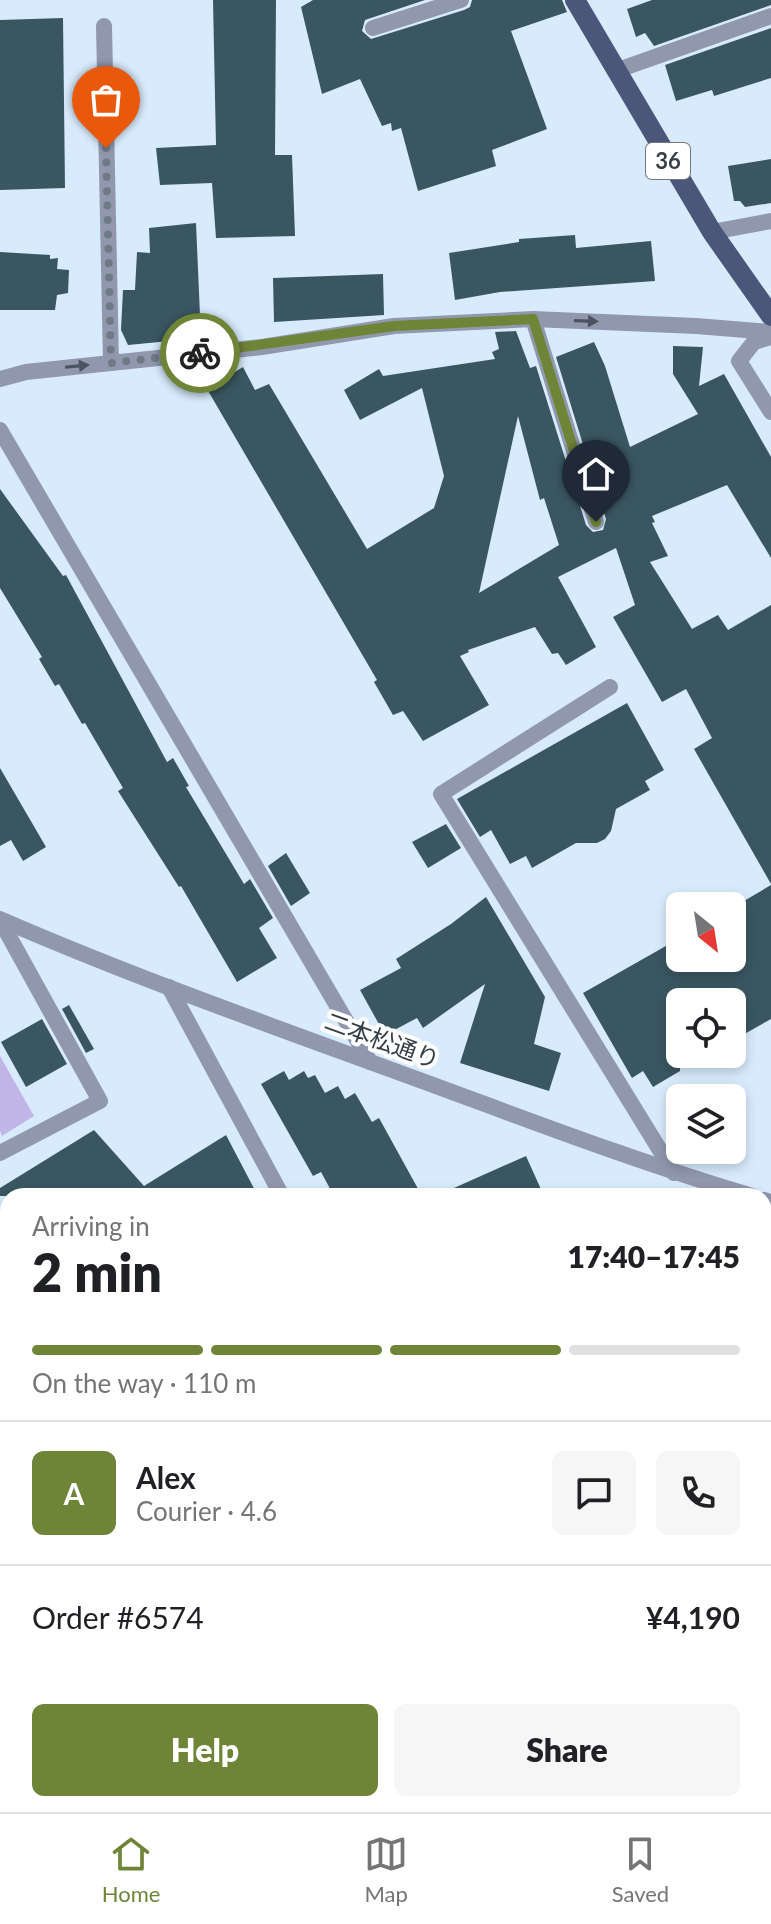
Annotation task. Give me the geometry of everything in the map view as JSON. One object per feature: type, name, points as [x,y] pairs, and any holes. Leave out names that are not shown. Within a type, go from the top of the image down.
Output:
[{"type":"main road","name":"36","points":[[575,0],[712,232],[771,316]]},
{"type":"street","points":[[373,28],[461,0]]},
{"type":"street","points":[[615,71],[771,16]]},
{"type":"street","points":[[104,26],[111,363]]},
{"type":"street","points":[[712,232],[771,221]]},
{"type":"street","points":[[533,319],[596,522]]},
{"type":"street","points":[[0,379],[26,372],[262,347],[394,326],[533,319],[696,326],[771,335]]},
{"type":"street","points":[[771,335],[754,342],[739,361],[771,412]]},
{"type":"street","points":[[0,430],[370,1062]]},
{"type":"street","points":[[610,687],[441,794],[674,1173]]},
{"type":"street","points":[[0,920],[100,1101],[0,1153]]},
{"type":"street","name":"二本松通り","points":[[0,920],[85,956],[370,1062],[674,1173],[725,1188]]},
{"type":"street","points":[[169,987],[278,1188]]},
{"type":"shaded area","points":[[0,1056],[34,1116],[2,1136],[0,1131]]},
{"type":"building","points":[[213,0],[276,0],[275,155],[292,155],[295,236],[216,238],[212,183],[160,185],[156,148],[216,145]]},
{"type":"building","points":[[313,0],[425,0],[365,20],[362,31],[371,39],[464,10],[470,7],[472,0],[562,0],[567,12],[511,31],[547,129],[492,150],[496,166],[418,191],[401,128],[392,131],[391,123],[382,126],[360,79],[322,94],[301,7]]},
{"type":"building","points":[[652,0],[771,0],[771,5],[654,46],[645,33],[636,37],[627,9]]},
{"type":"building","points":[[63,18],[65,188],[0,190],[0,20]]},
{"type":"building","points":[[771,28],[771,78],[714,96],[712,90],[676,101],[665,65]]},
{"type":"building","points":[[771,159],[771,203],[745,207],[740,201],[734,201],[728,166]]},
{"type":"building","points":[[196,223],[201,338],[128,345],[121,330],[123,290],[135,290],[137,252],[150,253],[149,228]]},
{"type":"building","points":[[575,235],[576,248],[651,241],[655,281],[500,292],[455,300],[449,253],[519,242],[519,239]]},
{"type":"building","points":[[0,252],[58,258],[57,269],[69,270],[68,293],[57,295],[55,310],[0,310]]},
{"type":"building","points":[[383,274],[384,315],[274,322],[273,278]]},
{"type":"building","points":[[516,331],[530,368],[536,366],[586,525],[593,532],[603,530],[606,519],[556,357],[594,342],[605,366],[630,447],[698,414],[673,374],[673,346],[703,347],[699,386],[724,374],[771,457],[771,558],[727,485],[652,516],[655,522],[652,523],[668,556],[650,562],[692,629],[718,615],[728,630],[771,605],[771,884],[694,749],[712,738],[686,689],[662,702],[613,617],[635,605],[616,548],[558,577],[596,647],[566,665],[558,653],[552,654],[535,627],[468,650],[460,656],[489,705],[423,741],[403,711],[393,715],[374,682],[377,680],[207,389],[243,367],[255,390],[269,384],[367,549],[434,508],[444,476],[422,388],[360,420],[344,390],[379,369],[383,376],[495,359],[492,352],[499,349],[495,332]],"holes":[[[518,416],[540,500],[544,498],[559,545],[479,593]]]},
{"type":"building","points":[[0,489],[63,576],[66,575],[167,762],[173,758],[189,786],[186,787],[244,884],[250,879],[273,918],[259,928],[277,958],[237,982],[181,886],[118,791],[123,788],[59,684],[55,686],[39,659],[42,657],[0,588]]},
{"type":"building","points":[[627,703],[664,770],[645,781],[650,790],[616,809],[611,831],[605,839],[597,843],[576,843],[532,868],[526,856],[510,864],[491,830],[480,837],[457,799]]},
{"type":"building","points":[[0,768],[46,847],[23,861],[11,840],[0,846]]},
{"type":"building","points":[[446,824],[461,848],[428,868],[412,842]]},
{"type":"building","points":[[286,853],[310,893],[291,906],[268,866]]},
{"type":"building","points":[[771,885],[771,1019],[746,1033],[746,988],[666,988],[666,1068],[680,1068],[680,1071],[653,1087],[643,1071],[632,1078],[583,993],[666,946],[666,972],[746,972],[746,900]]},
{"type":"building","points":[[486,897],[545,997],[534,1044],[561,1053],[549,1091],[460,1063],[485,984],[423,1028],[417,1018],[385,1035],[360,990],[401,968],[396,959]]},
{"type":"building","points":[[69,1005],[94,1049],[86,1053],[62,1009]]},
{"type":"building","points":[[42,1019],[67,1064],[26,1087],[1,1042]]},
{"type":"building","points":[[284,1071],[289,1080],[304,1071],[308,1078],[315,1075],[325,1093],[338,1086],[345,1099],[355,1093],[372,1122],[379,1118],[418,1188],[330,1188],[321,1172],[313,1176],[261,1084]]},
{"type":"building","points":[[94,1130],[144,1186],[226,1135],[254,1188],[0,1188]]},
{"type":"building","points":[[526,1156],[540,1188],[454,1188]]},
{"type":"way so far","points":[[106,148],[111,363],[200,353]]},
{"type":"route","points":[[200,353],[262,347],[394,326],[533,319],[596,522]]}]
